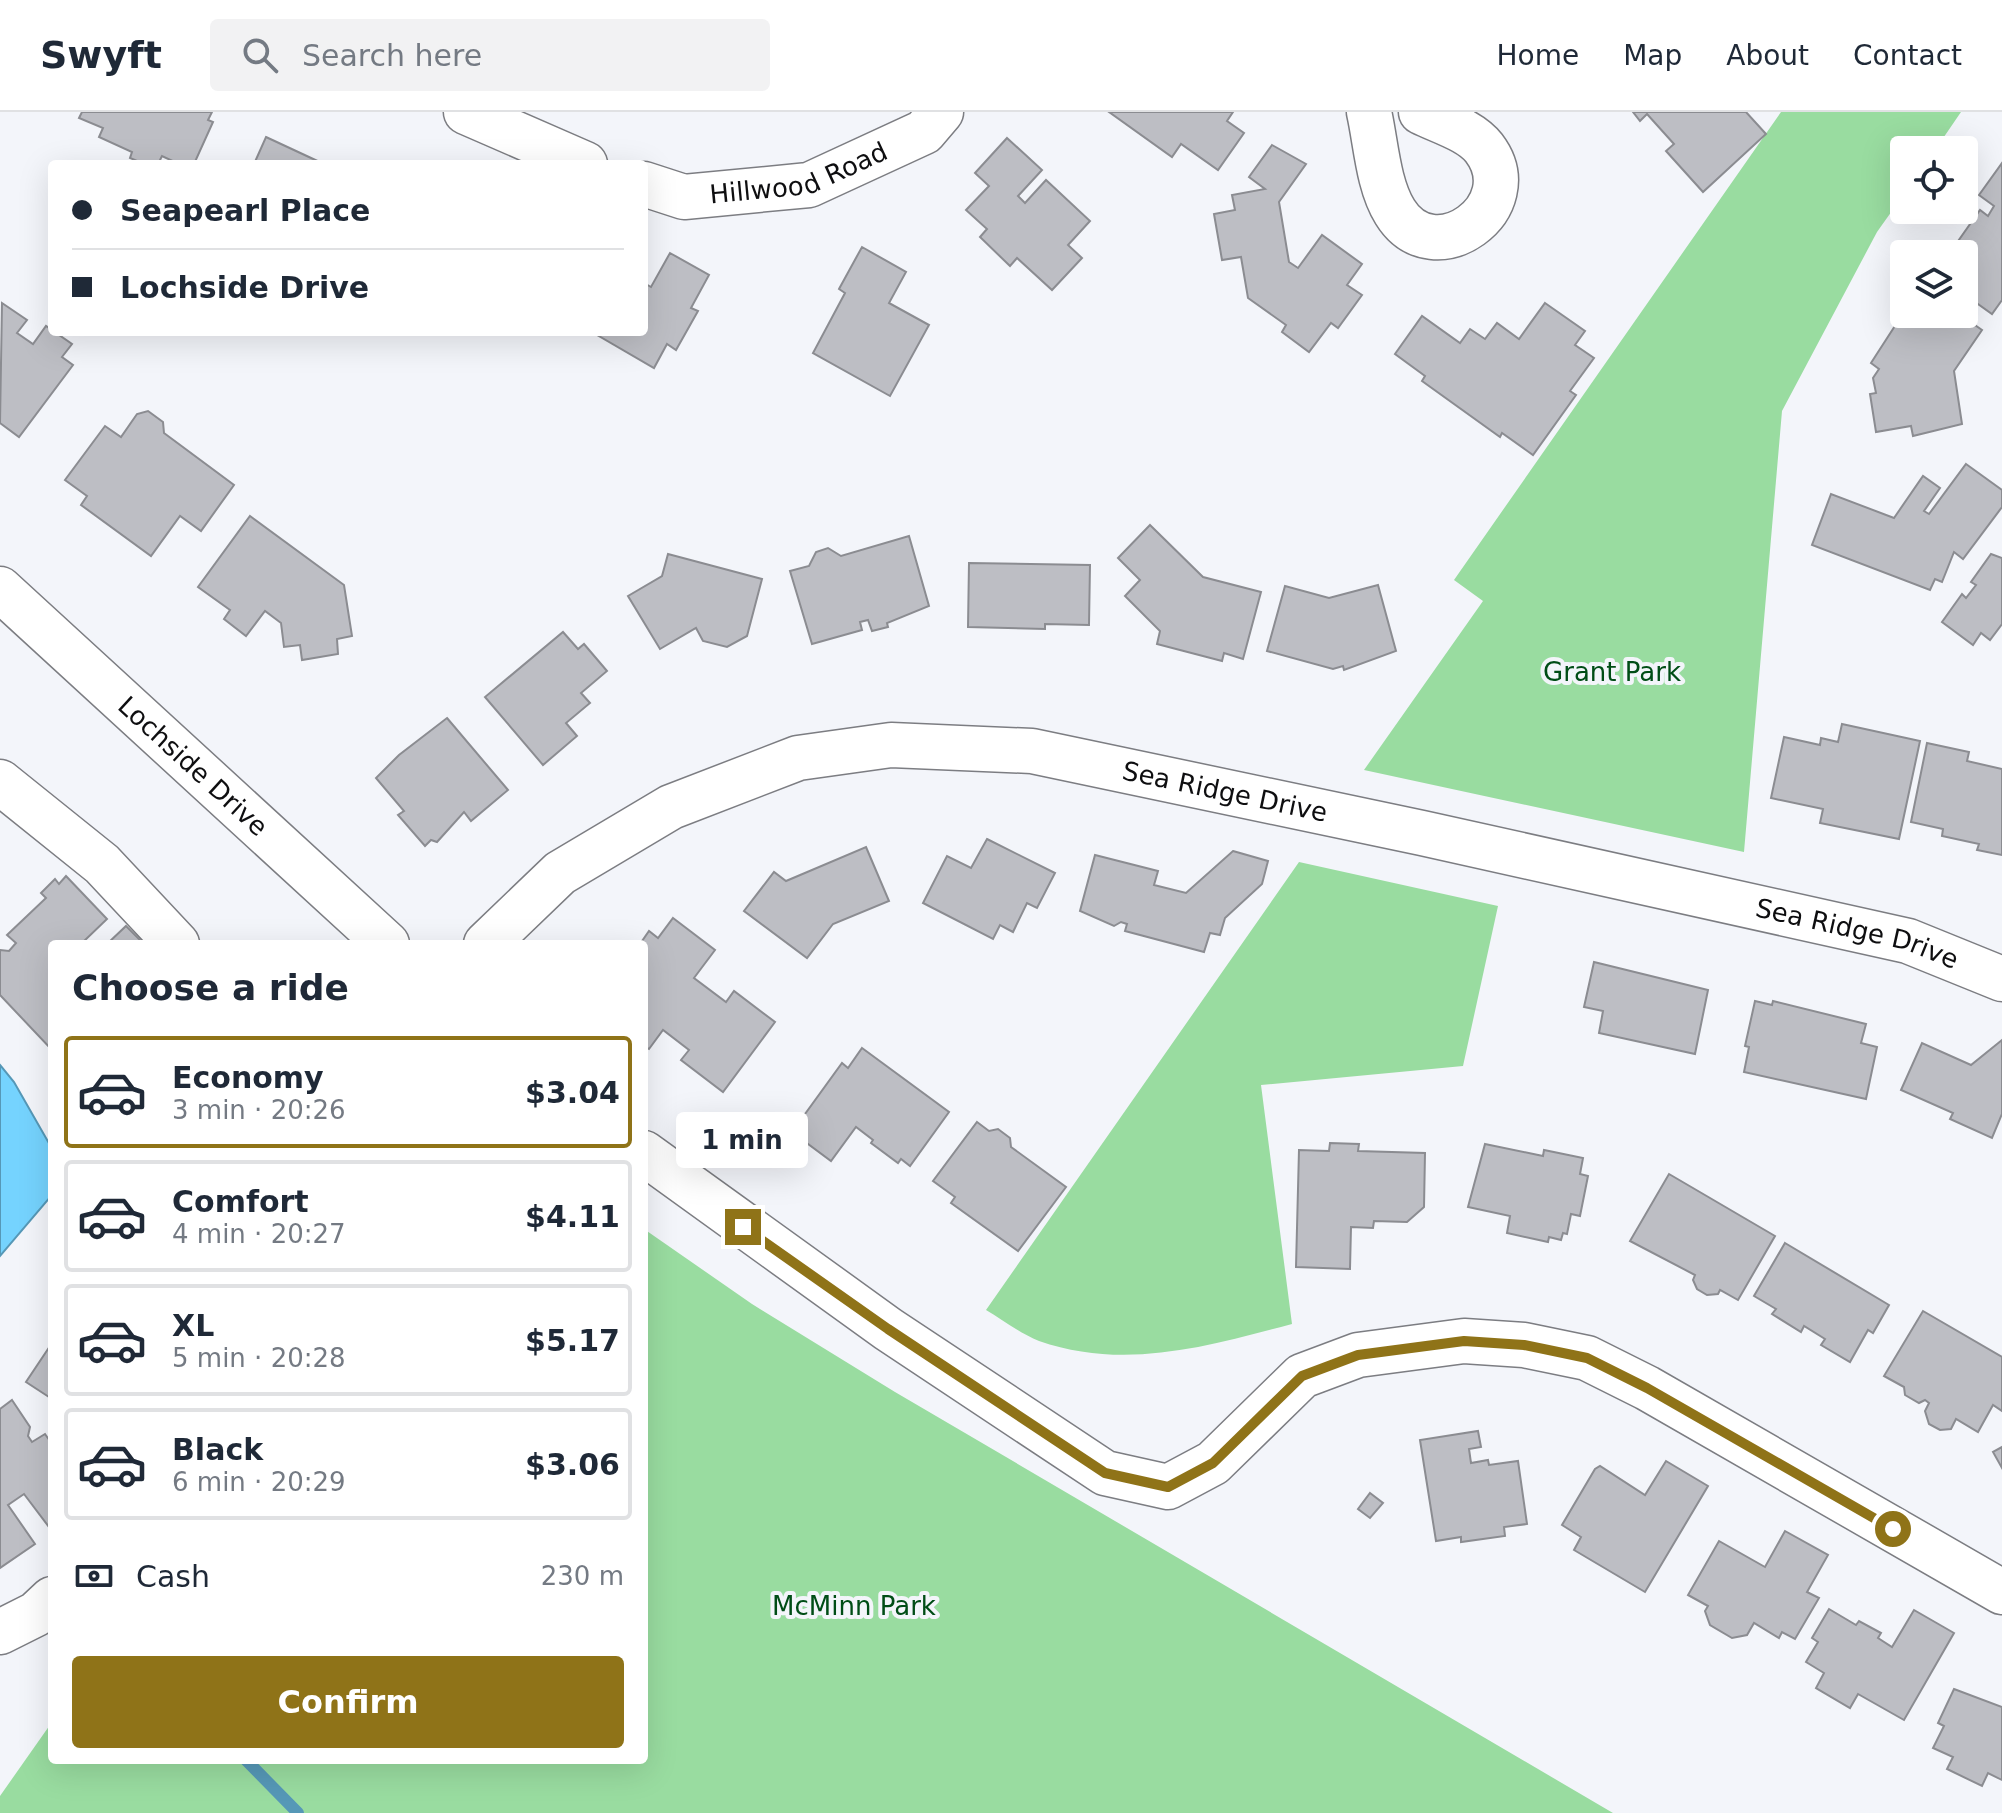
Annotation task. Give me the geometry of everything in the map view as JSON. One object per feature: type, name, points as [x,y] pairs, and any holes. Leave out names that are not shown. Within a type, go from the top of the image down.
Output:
[{"type":"street","points":[[466,112],[576,160]]},
{"type":"street","name":"Hillwood Road","points":[[648,185],[684,197],[809,185],[924,132],[941,112]]},
{"type":"street","points":[[1369,112],[1386,193],[1395,213],[1410,229],[1431,237],[1453,237],[1473,227],[1489,211],[1496,190],[1494,168],[1484,148],[1467,134],[1421,112]]},
{"type":"street","name":"Lochside Drive","points":[[0,589],[383,940]]},
{"type":"street","name":"Sea Ridge Drive","points":[[490,940],[560,873],[671,807],[798,758],[891,745],[1032,751],[1908,941],[2002,979]]},
{"type":"street","points":[[0,782],[102,864],[173,940]]},
{"type":"street","points":[[648,1156],[888,1329],[1105,1473],[1168,1487],[1213,1463],[1302,1376],[1358,1355],[1464,1341],[1524,1345],[1587,1358],[1647,1388],[2002,1592]]},
{"type":"street","points":[[0,1632],[36,1614],[48,1603]]},
{"type":"green space","name":"Grant Park","points":[[1781,112],[1961,112],[1945,136],[1890,136],[1890,214],[1877,232],[1782,411],[1744,852],[1364,770],[1483,601],[1454,580]]},
{"type":"green space","points":[[1299,862],[1498,906],[1463,1066],[1261,1085],[1292,1324],[1167,1352],[1103,1354],[1071,1350],[1039,1341],[986,1310]]},
{"type":"green space","name":"McMinn Park","points":[[648,1232],[752,1304],[895,1392],[1613,1813],[0,1813],[0,1796],[48,1728],[48,1764],[648,1764]]},
{"type":"water","points":[[0,1065],[14,1082],[48,1142],[48,1200],[0,1256]]},
{"type":"building","points":[[82,112],[212,112],[208,120],[213,122],[196,160],[170,160],[162,156],[160,160],[135,160],[130,158],[132,152],[99,137],[103,128],[79,118]]},
{"type":"building","points":[[1109,112],[1233,112],[1227,121],[1244,133],[1218,170],[1181,144],[1172,157]]},
{"type":"building","points":[[1633,112],[1746,112],[1766,134],[1703,192],[1666,151],[1674,144],[1647,114],[1640,121]]},
{"type":"building","points":[[266,137],[315,160],[256,160]]},
{"type":"building","points":[[1007,138],[1042,170],[1018,196],[1025,203],[1046,180],[1090,221],[1068,245],[1082,258],[1052,290],[1017,258],[1010,266],[980,237],[987,229],[966,210],[989,186],[975,173]]},
{"type":"building","points":[[1272,145],[1306,164],[1279,202],[1289,262],[1298,268],[1322,235],[1362,264],[1347,285],[1362,295],[1338,328],[1331,323],[1309,352],[1282,332],[1286,325],[1248,298],[1241,257],[1222,260],[1214,214],[1235,210],[1232,195],[1265,189],[1249,177]]},
{"type":"building","points":[[2002,163],[2002,300],[1992,314],[1978,304],[1978,240],[1959,240],[1970,224],[1978,224],[1980,210],[1988,216],[1994,206],[1979,195]]},
{"type":"building","points":[[862,247],[906,272],[889,303],[929,325],[890,396],[813,353],[845,293],[839,289]]},
{"type":"building","points":[[670,253],[709,275],[691,308],[698,311],[676,350],[667,344],[654,368],[599,336],[648,336],[648,285],[651,287]]},
{"type":"building","points":[[2,303],[27,320],[17,333],[33,344],[46,326],[48,336],[60,336],[72,344],[62,357],[73,365],[19,437],[0,423]]},
{"type":"building","points":[[1545,303],[1585,331],[1575,345],[1594,358],[1570,391],[1576,395],[1533,455],[1502,433],[1500,437],[1422,381],[1425,376],[1395,354],[1422,316],[1460,343],[1470,329],[1485,339],[1497,323],[1519,339]]},
{"type":"building","points":[[1978,327],[1982,330],[1954,371],[1962,424],[1913,436],[1911,426],[1876,432],[1870,394],[1876,393],[1873,378],[1879,369],[1871,363],[1894,328]]},
{"type":"building","points":[[148,411],[163,422],[164,433],[234,485],[201,531],[180,516],[151,556],[81,505],[87,496],[65,480],[105,426],[121,437],[137,414]]},
{"type":"building","points":[[1966,464],[2002,490],[2002,507],[1963,559],[1954,552],[1942,582],[1935,579],[1930,590],[1812,545],[1831,494],[1894,518],[1923,476],[1940,488],[1924,511],[1929,514]]},
{"type":"building","points":[[250,516],[344,585],[352,636],[337,639],[338,654],[302,660],[300,645],[284,647],[281,623],[265,611],[246,636],[224,619],[230,610],[198,587]]},
{"type":"building","points":[[1150,525],[1203,577],[1261,592],[1243,659],[1224,653],[1222,661],[1157,644],[1160,631],[1125,596],[1140,580],[1118,558]]},
{"type":"building","points":[[909,536],[929,606],[887,623],[888,627],[872,631],[868,620],[860,622],[862,630],[812,644],[790,571],[809,566],[816,552],[828,548],[841,556]]},
{"type":"building","points":[[668,554],[762,579],[747,636],[727,647],[703,641],[696,628],[660,649],[628,596],[662,576]]},
{"type":"building","points":[[1991,554],[2002,558],[2002,624],[1990,640],[1981,633],[1973,645],[1942,622],[1962,594],[1966,598],[1976,585],[1971,582]]},
{"type":"building","points":[[969,563],[1090,565],[1089,625],[1045,624],[1045,629],[968,627]]},
{"type":"building","points":[[1378,585],[1396,651],[1344,670],[1343,666],[1333,669],[1267,651],[1285,586],[1329,598]]},
{"type":"building","points":[[563,632],[578,649],[584,644],[607,671],[581,693],[590,703],[566,723],[577,736],[543,765],[485,697]]},
{"type":"building","points":[[447,718],[508,790],[471,821],[464,812],[437,842],[431,840],[425,846],[398,815],[404,811],[376,778],[399,755]]},
{"type":"building","points":[[1842,724],[1920,741],[1899,839],[1820,823],[1823,809],[1771,798],[1784,737],[1820,745],[1821,738],[1838,742]]},
{"type":"building","points":[[1927,743],[1969,752],[1967,761],[2002,769],[2002,855],[1977,850],[1979,844],[1942,836],[1943,829],[1911,822]]},
{"type":"building","points":[[987,839],[1055,873],[1037,908],[1027,903],[1013,932],[1000,925],[993,939],[923,903],[947,856],[971,868]]},
{"type":"building","points":[[866,847],[889,901],[833,924],[807,958],[744,911],[774,872],[786,881]]},
{"type":"building","points":[[1233,851],[1268,861],[1262,884],[1225,918],[1220,935],[1210,933],[1204,952],[1125,931],[1127,924],[1121,922],[1114,926],[1080,911],[1095,855],[1158,871],[1154,885],[1186,893]]},
{"type":"building","points":[[66,876],[107,919],[85,940],[48,940],[48,1046],[0,995],[0,950],[9,951],[16,943],[7,935],[46,898],[41,893],[55,879],[59,884]]},
{"type":"building","points":[[673,918],[715,950],[694,978],[726,1002],[734,991],[775,1022],[723,1092],[681,1060],[689,1050],[663,1030],[648,1048],[648,940],[643,940],[649,931],[658,938]]},
{"type":"building","points":[[126,926],[140,940],[111,940]]},
{"type":"building","points":[[1594,962],[1708,990],[1695,1054],[1599,1033],[1603,1011],[1584,1007]]},
{"type":"building","points":[[1755,1001],[1772,1005],[1773,1001],[1866,1024],[1861,1043],[1877,1047],[1866,1099],[1744,1072],[1749,1047],[1745,1046]]},
{"type":"building","points":[[2002,1040],[2002,1114],[1992,1138],[1950,1119],[1953,1113],[1901,1090],[1922,1043],[1971,1065]]},
{"type":"building","points":[[862,1048],[949,1112],[910,1166],[901,1159],[898,1163],[856,1127],[831,1161],[792,1132],[842,1063],[848,1068]]},
{"type":"building","points":[[977,1122],[989,1131],[998,1129],[1010,1138],[1011,1147],[1066,1187],[1018,1251],[951,1203],[955,1197],[933,1181]]},
{"type":"building","points":[[1330,1143],[1359,1144],[1358,1151],[1425,1153],[1424,1207],[1407,1222],[1374,1221],[1373,1228],[1351,1227],[1350,1269],[1296,1267],[1299,1150],[1329,1151]]},
{"type":"building","points":[[1485,1144],[1543,1156],[1544,1150],[1583,1158],[1580,1174],[1588,1176],[1580,1216],[1571,1214],[1567,1234],[1563,1233],[1561,1240],[1549,1237],[1548,1242],[1507,1233],[1510,1216],[1468,1207]]},
{"type":"building","points":[[1669,1174],[1775,1236],[1738,1300],[1720,1290],[1718,1294],[1707,1295],[1697,1289],[1693,1280],[1695,1275],[1630,1241]]},
{"type":"building","points":[[1785,1243],[1889,1305],[1873,1333],[1868,1330],[1850,1362],[1821,1345],[1825,1339],[1804,1326],[1801,1332],[1772,1314],[1776,1309],[1754,1296]]},
{"type":"building","points":[[1923,1311],[2002,1357],[2002,1411],[1993,1405],[1978,1432],[1956,1419],[1951,1429],[1940,1430],[1929,1424],[1925,1411],[1929,1403],[1925,1400],[1919,1403],[1905,1395],[1904,1387],[1884,1376]]},
{"type":"building","points":[[48,1349],[48,1396],[26,1382]]},
{"type":"building","points":[[12,1400],[30,1427],[28,1436],[32,1442],[45,1434],[48,1438],[48,1526],[24,1494],[8,1505],[35,1544],[0,1568],[0,1409]]},
{"type":"building","points":[[1478,1431],[1481,1447],[1469,1449],[1471,1463],[1488,1460],[1489,1465],[1518,1461],[1527,1524],[1504,1527],[1505,1536],[1461,1542],[1461,1537],[1436,1541],[1420,1440]]},
{"type":"building","points":[[2002,1447],[2002,1468],[1993,1452]]},
{"type":"building","points":[[1666,1461],[1708,1486],[1645,1592],[1574,1550],[1581,1537],[1562,1525],[1595,1469],[1600,1466],[1645,1495]]},
{"type":"building","points":[[1370,1493],[1383,1503],[1370,1518],[1358,1509]]},
{"type":"building","points":[[1785,1531],[1828,1555],[1807,1592],[1819,1598],[1795,1639],[1782,1632],[1779,1638],[1754,1623],[1747,1635],[1732,1638],[1710,1625],[1705,1611],[1708,1606],[1688,1595],[1719,1541],[1765,1567]]},
{"type":"building","points":[[1829,1609],[1856,1625],[1859,1621],[1881,1633],[1878,1638],[1892,1647],[1914,1610],[1954,1633],[1904,1720],[1858,1694],[1850,1708],[1816,1688],[1824,1673],[1806,1662],[1818,1642],[1812,1638]]},
{"type":"building","points":[[1954,1689],[2002,1707],[2002,1780],[1988,1773],[1982,1786],[1947,1769],[1953,1757],[1933,1748],[1944,1726],[1938,1723]]},
{"type":"waterway","points":[[250,1764],[298,1813]]},
{"type":"route","points":[[743,1227],[888,1329],[1105,1473],[1168,1487],[1213,1463],[1302,1376],[1358,1355],[1464,1341],[1524,1345],[1587,1358],[1647,1388],[1893,1529]]}]
